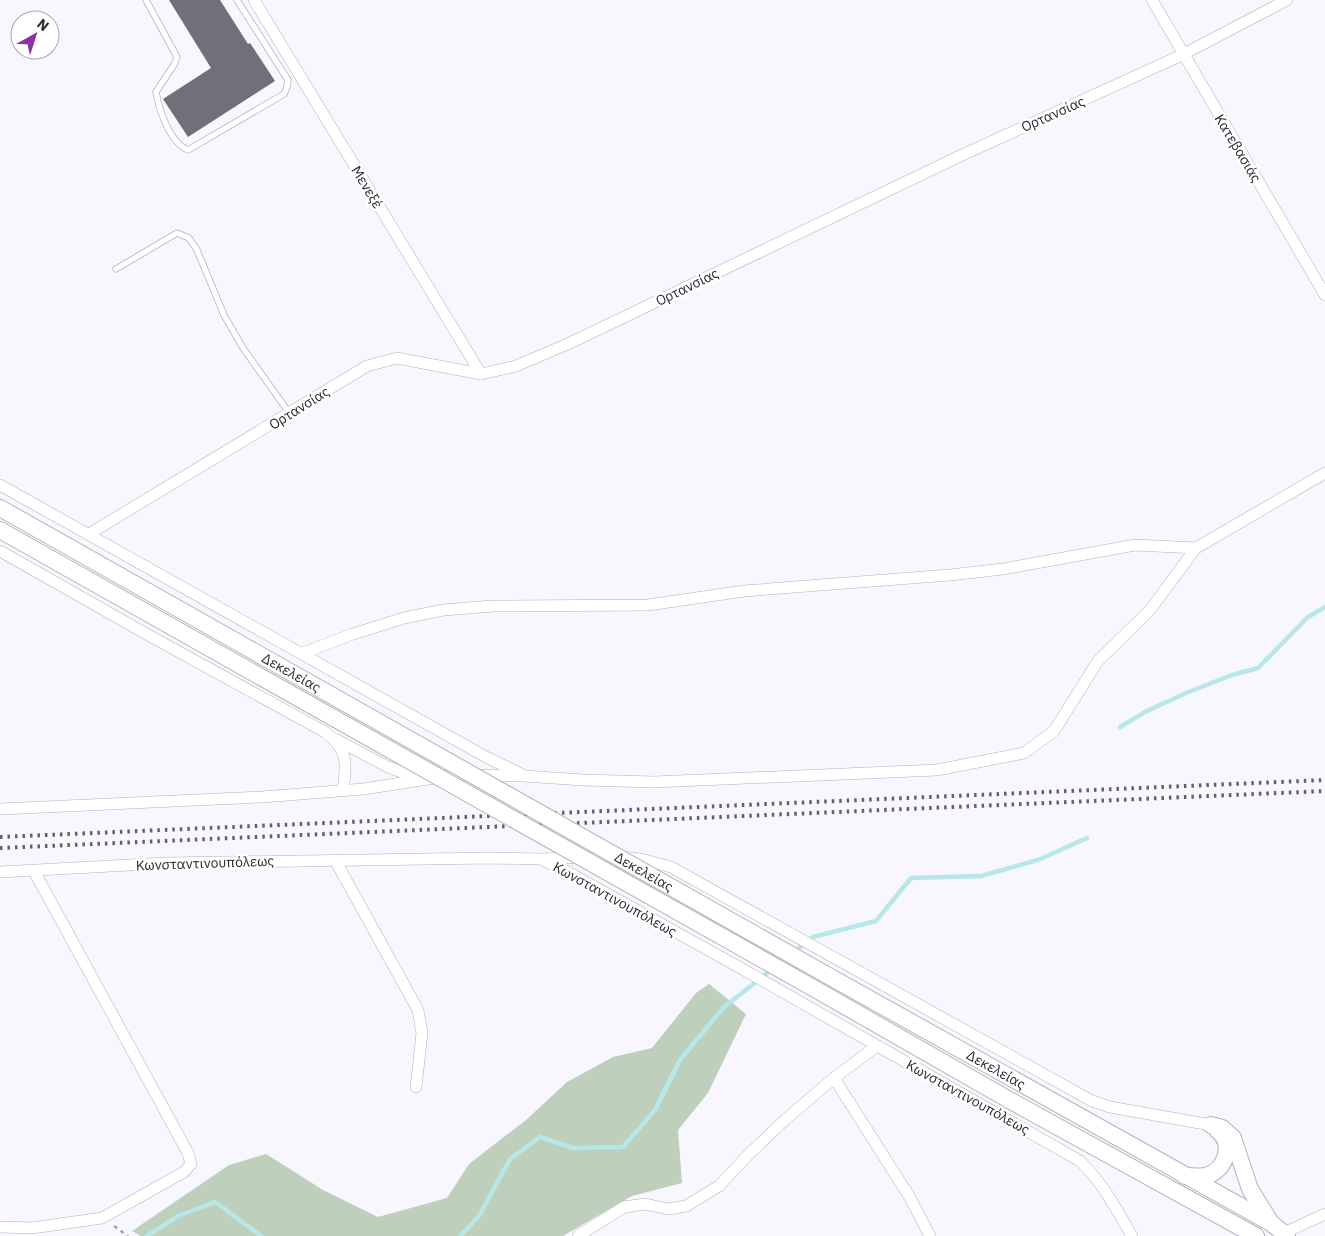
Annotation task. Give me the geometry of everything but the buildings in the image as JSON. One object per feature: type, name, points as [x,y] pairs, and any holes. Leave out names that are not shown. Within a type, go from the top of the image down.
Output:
[{"type":"main road","name":"Δεκελείας","points":[[0,508],[1280,1231]]},
{"type":"main road","name":"Δεκελείας","points":[[0,530],[1011,1101],[1256,1236]]},
{"type":"main road","points":[[1185,1176],[1205,1176],[1214,1172],[1227,1157],[1226,1145],[1221,1133],[1210,1125]]},
{"type":"main road","points":[[1210,1125],[1222,1128],[1233,1138],[1250,1189],[1280,1231]]},
{"type":"street","name":"Μενεξέ","points":[[254,0],[480,374]]},
{"type":"street","name":"Κατεβασιάς","points":[[1152,0],[1182,55],[1325,295]]},
{"type":"street","name":"Ορτανσίας","points":[[89,534],[367,366],[397,358],[480,374],[516,366],[570,343],[951,160],[1182,55],[1287,0]]},
{"type":"street","points":[[0,809],[262,797],[363,788],[454,775],[654,782],[937,770],[1024,752],[1054,731],[1098,661],[1150,610],[1196,548],[1325,473]]},
{"type":"street","points":[[0,485],[524,776]]},
{"type":"street","points":[[303,653],[353,634],[404,618],[443,610],[494,606],[648,605],[744,590],[950,575],[1003,569],[1135,545],[1196,548]]},
{"type":"street","points":[[0,551],[325,732],[336,740],[388,767],[424,780]]},
{"type":"street","points":[[336,740],[345,755],[346,766],[343,790]]},
{"type":"street","points":[[540,859],[610,856],[641,859],[671,867],[1092,1101],[1110,1107],[1210,1125]]},
{"type":"street","points":[[610,856],[610,896]]},
{"type":"street","name":"Κωνσταντινουπόλεως","points":[[0,872],[166,863],[489,858],[540,859],[737,966],[1080,1161],[1094,1174],[1107,1191],[1132,1236]]},
{"type":"street","points":[[335,860],[418,1010],[422,1033],[416,1087]]},
{"type":"street","points":[[0,1227],[32,1228],[102,1218],[184,1172],[191,1164],[188,1153],[34,871]]},
{"type":"street","points":[[578,1236],[624,1207],[645,1204],[668,1208],[686,1206],[720,1186],[749,1154],[780,1125],[834,1078],[878,1046]]},
{"type":"street","points":[[834,1078],[909,1196],[930,1236]]},
{"type":"street","points":[[1280,1231],[1325,1214]]},
{"type":"lane","points":[[146,0],[176,52],[177,57],[156,92],[158,104],[163,118],[178,144],[188,150],[284,94],[287,87],[288,80],[237,0]]},
{"type":"lane","points":[[116,269],[177,233],[189,238],[197,250],[224,315],[243,348],[290,414]]},
{"type":"path","points":[[122,1232],[128,1236]]},
{"type":"green space","points":[[709,984],[746,1014],[708,1093],[678,1130],[682,1183],[632,1196],[563,1236],[141,1236],[132,1231],[229,1165],[266,1154],[323,1190],[378,1217],[447,1198],[469,1164],[526,1120],[567,1082],[613,1057],[652,1048],[696,993]]},
{"type":"waterway","points":[[1120,727],[1145,712],[1186,693],[1232,675],[1258,668],[1308,617],[1325,607]]},
{"type":"waterway","points":[[793,953],[813,937],[876,921],[911,878],[981,876],[1038,860],[1087,838]]},
{"type":"waterway","points":[[460,1236],[479,1216],[510,1159],[540,1137],[573,1148],[623,1147],[655,1110],[680,1060],[723,1008],[771,970]]},
{"type":"waterway","points":[[147,1236],[178,1216],[215,1202],[261,1236]]},
{"type":"railway","points":[[0,837],[1325,780]]},
{"type":"railway","points":[[0,848],[1325,791]]}]
